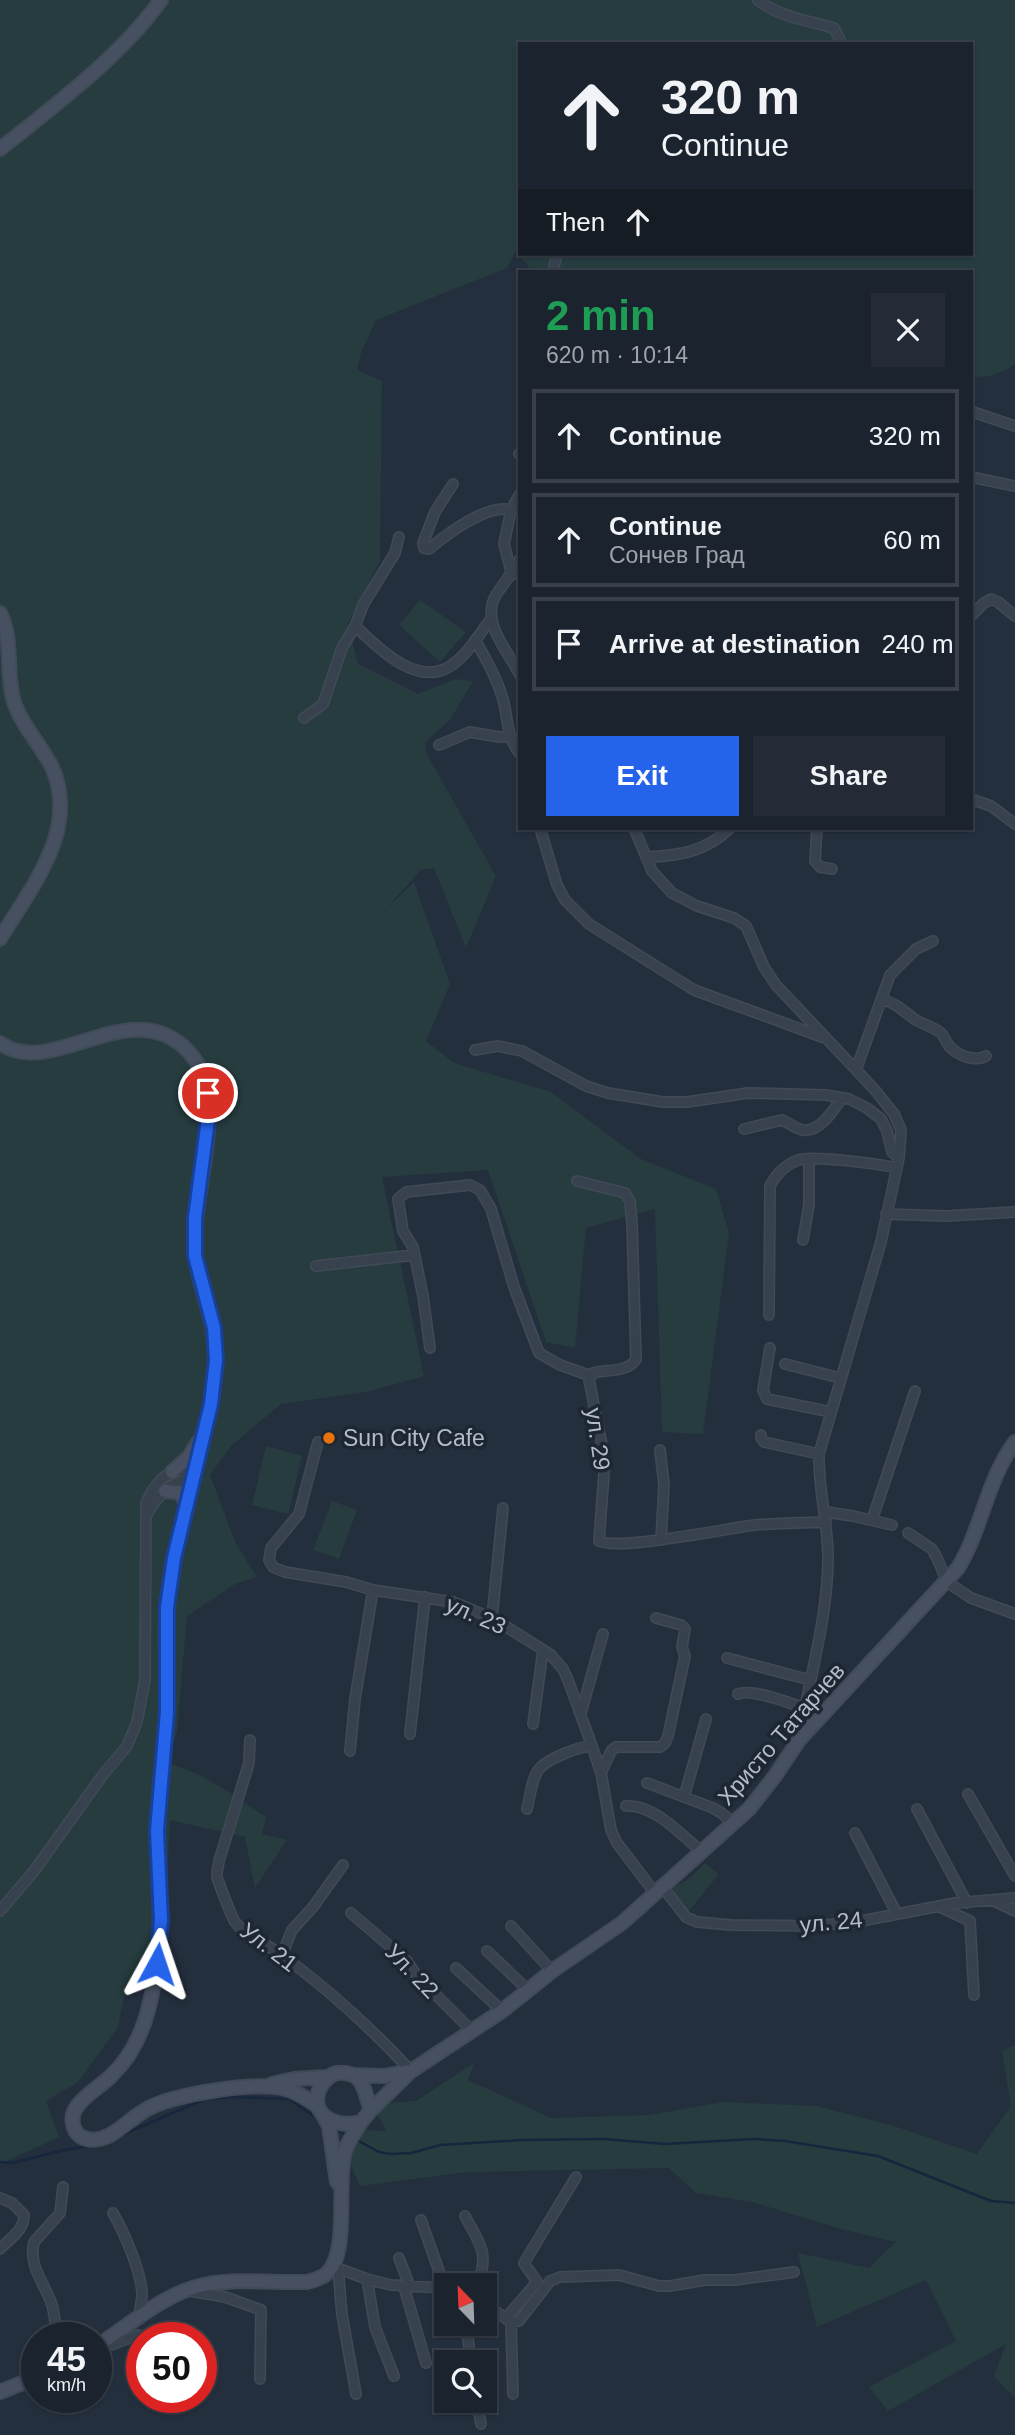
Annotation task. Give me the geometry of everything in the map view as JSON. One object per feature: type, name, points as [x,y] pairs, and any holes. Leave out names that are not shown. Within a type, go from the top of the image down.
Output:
[{"type":"main road","points":[[0,149],[128,40],[161,0]]},
{"type":"main road","points":[[0,613],[7,636],[9,686],[16,706],[54,773],[59,788],[61,811],[57,836],[46,863],[0,939]]},
{"type":"main road","points":[[0,1043],[20,1052],[38,1052],[120,1031],[155,1030],[172,1037],[190,1052],[199,1065],[208,1093],[209,1112],[195,1218],[195,1256],[214,1328],[216,1360],[211,1404],[174,1558],[167,1607],[167,1712],[157,1831],[161,1920],[157,1964],[146,2014],[134,2049],[110,2077],[77,2106],[72,2118],[73,2127],[85,2139],[96,2140],[110,2135],[129,2119],[162,2102],[238,2088],[264,2087],[287,2090],[320,2109],[327,2118],[340,2123],[361,2122]]},
{"type":"main road","points":[[172,1472],[193,1452],[205,1430]]},
{"type":"main road","name":"Христо Татарчев","points":[[371,2110],[411,2071],[502,2011],[552,1971],[606,1934],[748,1810],[799,1740],[947,1582],[965,1556],[997,1472],[1015,1442]]},
{"type":"main road","points":[[165,1491],[178,1492],[187,1507]]},
{"type":"main road","name":"Христо Татарчев","points":[[352,2074],[384,2076],[411,2071]]},
{"type":"main road","points":[[112,2337],[166,2300],[202,2285],[223,2282],[307,2282],[318,2279],[335,2267],[340,2237],[340,2200],[345,2150],[371,2110],[365,2088],[352,2074],[336,2073],[327,2077],[294,2079],[264,2087]]},
{"type":"main road","points":[[327,2077],[317,2093],[320,2109],[329,2126],[340,2200]]},
{"type":"main road","points":[[0,2392],[21,2383]]},
{"type":"street","points":[[758,0],[789,16],[834,28],[841,42]]},
{"type":"street","points":[[973,412],[1015,426]]},
{"type":"street","points":[[973,477],[1015,486]]},
{"type":"street","points":[[453,484],[431,521],[423,543],[425,549],[429,549],[449,532],[493,510],[511,510]]},
{"type":"street","points":[[512,575],[505,544],[511,510],[518,498]]},
{"type":"street","points":[[304,718],[323,704],[342,648],[364,603],[395,553],[399,537]]},
{"type":"street","points":[[355,626],[393,658],[411,668],[426,673],[452,665],[491,619],[492,604],[518,563]]},
{"type":"street","points":[[973,614],[990,599],[1015,616]]},
{"type":"street","points":[[491,619],[517,663]]},
{"type":"street","points":[[475,640],[503,697],[509,736],[518,751]]},
{"type":"street","points":[[439,745],[470,732],[509,736]]},
{"type":"street","points":[[973,800],[991,806],[1015,824]]},
{"type":"street","points":[[541,830],[556,885],[565,900],[589,923],[694,990],[827,1039]]},
{"type":"street","points":[[635,830],[652,871],[672,893],[697,906],[734,918],[746,926],[769,976],[886,1102],[899,1124],[899,1158],[881,1242],[819,1454],[819,1484],[826,1512],[828,1557],[821,1624],[799,1740]]},
{"type":"street","points":[[646,857],[672,856],[698,850],[728,830]]},
{"type":"street","points":[[817,830],[815,861],[820,867],[832,869]]},
{"type":"street","points":[[856,1070],[890,975],[916,949],[933,941]]},
{"type":"street","points":[[883,1000],[893,1002],[935,1030],[960,1054],[973,1059],[986,1056]]},
{"type":"street","points":[[475,1050],[498,1046],[522,1051],[586,1086],[608,1093],[663,1102],[687,1102],[748,1093],[826,1095],[842,1098],[867,1108],[881,1119],[892,1152],[899,1158]]},
{"type":"street","points":[[744,1129],[782,1120],[802,1130],[809,1130],[829,1115],[842,1098]]},
{"type":"street","points":[[769,1315],[770,1186],[775,1177],[784,1167],[799,1159],[867,1162],[897,1168]]},
{"type":"street","points":[[803,1240],[809,1205],[809,1159]]},
{"type":"street","name":"ул. 29","points":[[578,1181],[625,1193],[630,1201],[632,1223],[636,1359],[627,1368],[596,1372],[591,1376],[590,1390],[605,1460],[600,1541],[609,1544],[661,1540],[753,1525],[826,1522]]},
{"type":"street","points":[[430,1348],[423,1296],[414,1255],[400,1218],[398,1199],[405,1192],[437,1187],[476,1187],[484,1194],[491,1209],[514,1287],[540,1353],[560,1365],[591,1376]]},
{"type":"street","points":[[886,1214],[946,1216],[1015,1212]]},
{"type":"street","points":[[316,1266],[414,1255]]},
{"type":"street","points":[[770,1348],[763,1390],[767,1399],[831,1412]]},
{"type":"street","points":[[785,1364],[841,1378]]},
{"type":"street","points":[[872,1520],[915,1391]]},
{"type":"street","points":[[761,1435],[764,1442],[819,1454]]},
{"type":"street","name":"ул. 23","points":[[318,1442],[299,1514],[271,1548],[270,1560],[273,1567],[280,1571],[346,1582],[373,1590],[453,1602],[492,1618],[557,1660],[563,1669],[601,1773],[611,1830],[617,1843],[659,1890]]},
{"type":"street","points":[[660,1450],[664,1485],[661,1540]]},
{"type":"street","points":[[0,1911],[34,1871],[102,1776],[127,1746],[133,1734],[143,1700],[145,1680],[145,1508],[149,1496],[160,1481],[172,1472],[187,1471],[194,1479]]},
{"type":"street","points":[[146,1516],[155,1500],[165,1491],[187,1479],[194,1479]]},
{"type":"street","points":[[492,1618],[503,1508]]},
{"type":"street","points":[[826,1512],[892,1525]]},
{"type":"street","points":[[908,1533],[932,1549],[947,1582],[971,1598],[1015,1614]]},
{"type":"street","points":[[350,1751],[355,1699],[373,1590]]},
{"type":"street","points":[[411,1734],[425,1597]]},
{"type":"street","points":[[601,1773],[611,1751],[616,1747],[660,1747],[668,1736],[685,1656],[682,1647],[685,1629],[681,1625],[656,1618]]},
{"type":"street","points":[[580,1715],[603,1634]]},
{"type":"street","points":[[533,1724],[543,1650]]},
{"type":"street","points":[[727,1658],[810,1679]]},
{"type":"street","points":[[738,1694],[753,1693],[805,1708]]},
{"type":"street","points":[[684,1797],[706,1719]]},
{"type":"street","name":"Ул. 21","points":[[250,1740],[249,1763],[219,1861],[217,1877],[229,1913],[236,1924],[282,1955],[411,2071]]},
{"type":"street","points":[[527,1809],[536,1774],[541,1767],[580,1747],[592,1746]]},
{"type":"street","points":[[646,1783],[713,1808],[732,1823]]},
{"type":"street","points":[[968,1794],[1015,1876]]},
{"type":"street","points":[[626,1806],[638,1805],[649,1811],[701,1851]]},
{"type":"street","points":[[917,1809],[967,1903]]},
{"type":"street","points":[[855,1833],[897,1914]]},
{"type":"street","points":[[282,1955],[292,1930],[313,1907],[343,1865]]},
{"type":"street","name":"ул. 24","points":[[659,1890],[680,1911],[697,1922],[731,1925],[816,1926],[939,1906],[1015,1899]]},
{"type":"street","points":[[991,1900],[1015,1912]]},
{"type":"street","points":[[939,1906],[970,1922],[974,1995]]},
{"type":"street","name":"Ул. 22","points":[[351,1913],[407,1961],[417,1976],[471,2030]]},
{"type":"street","points":[[511,1926],[552,1971]]},
{"type":"street","points":[[487,1951],[528,1990]]},
{"type":"street","points":[[456,1968],[502,2011]]},
{"type":"street","points":[[513,2393],[508,2320],[537,2282],[524,2263],[576,2177]]},
{"type":"street","points":[[55,2322],[52,2305],[37,2276],[32,2248],[34,2242],[60,2213],[63,2187]]},
{"type":"street","points":[[0,2198],[12,2203],[24,2215],[21,2230],[0,2249]]},
{"type":"street","points":[[113,2213],[125,2235],[140,2285],[142,2297],[139,2319]]},
{"type":"street","points":[[465,2216],[484,2252],[482,2273]]},
{"type":"street","points":[[421,2220],[440,2273]]},
{"type":"street","points":[[399,2258],[426,2363]]},
{"type":"street","points":[[356,2393],[335,2267],[367,2279],[407,2287],[434,2288]]},
{"type":"street","points":[[497,2312],[508,2320],[519,2321],[550,2281],[559,2277],[619,2275],[659,2286],[670,2286],[705,2280],[735,2280],[794,2273]]},
{"type":"street","points":[[367,2279],[375,2327],[394,2376]]},
{"type":"street","points":[[185,2291],[211,2293],[261,2310],[260,2379]]},
{"type":"street","points":[[479,2413],[481,2424]]},
{"type":"green space","points":[[0,0],[1015,0],[1015,364],[1005,370],[973,379],[973,270],[531,270],[520,256],[973,256],[973,42],[518,42],[518,254],[516,251],[507,268],[376,320],[361,353],[357,370],[382,381],[380,561],[348,624],[358,664],[418,694],[455,679],[473,681],[450,720],[425,742],[426,753],[496,876],[466,948],[434,868],[421,870],[382,913],[414,882],[450,984],[426,1041],[454,1063],[551,1092],[641,1159],[716,1189],[729,1233],[703,1434],[662,1432],[655,1209],[586,1228],[575,1348],[546,1342],[488,1170],[382,1177],[424,1376],[366,1392],[281,1404],[231,1446],[210,1475],[236,1544],[257,1577],[235,1584],[187,1616],[177,1731],[167,1763],[193,1772],[231,1793],[266,1817],[262,1834],[287,1840],[255,1888],[245,1837],[170,1820],[163,1960],[124,1996],[118,2027],[78,2082],[46,2101],[59,2137],[0,2164]]},
{"type":"green space","points":[[420,600],[466,632],[440,662],[399,625]]},
{"type":"green space","points":[[266,1446],[302,1456],[288,1514],[252,1505]]},
{"type":"green space","points":[[332,1501],[357,1510],[339,1559],[313,1550]]},
{"type":"green space","points":[[705,1863],[719,1874],[688,1912],[674,1895],[673,1888],[690,1878]]},
{"type":"green space","points":[[1015,2045],[1015,2398],[994,2376],[1006,2344],[888,2411],[869,2387],[956,2341],[926,2280],[817,2327],[798,2253],[869,2268],[896,2242],[841,2229],[752,2202],[696,2193],[669,2168],[467,2172],[360,2186],[347,2156],[361,2130],[387,2131],[371,2104],[416,2101],[474,2063],[468,2080],[551,2118],[649,2115],[723,2102],[817,2106],[894,2126],[977,2154],[1011,2106],[1002,2051]]},
{"type":"waterway","points":[[115,2138],[205,2099],[289,2099],[321,2121]]},
{"type":"waterway","points":[[333,2128],[349,2136]]},
{"type":"waterway","points":[[355,2139],[379,2152],[391,2154],[411,2153],[440,2145],[523,2140],[604,2139],[665,2144],[755,2139],[785,2141],[878,2156],[991,2201],[1015,2203]]},
{"type":"waterway","points":[[0,2162],[12,2163],[96,2145]]},
{"type":"place","name":"Sun City Cafe","points":[[329,1438]]},
{"type":"route","points":[[157,1964],[161,1920],[157,1831],[167,1712],[167,1607],[174,1558],[215,1378],[214,1328],[195,1256],[195,1218],[209,1112],[208,1093]]}]
